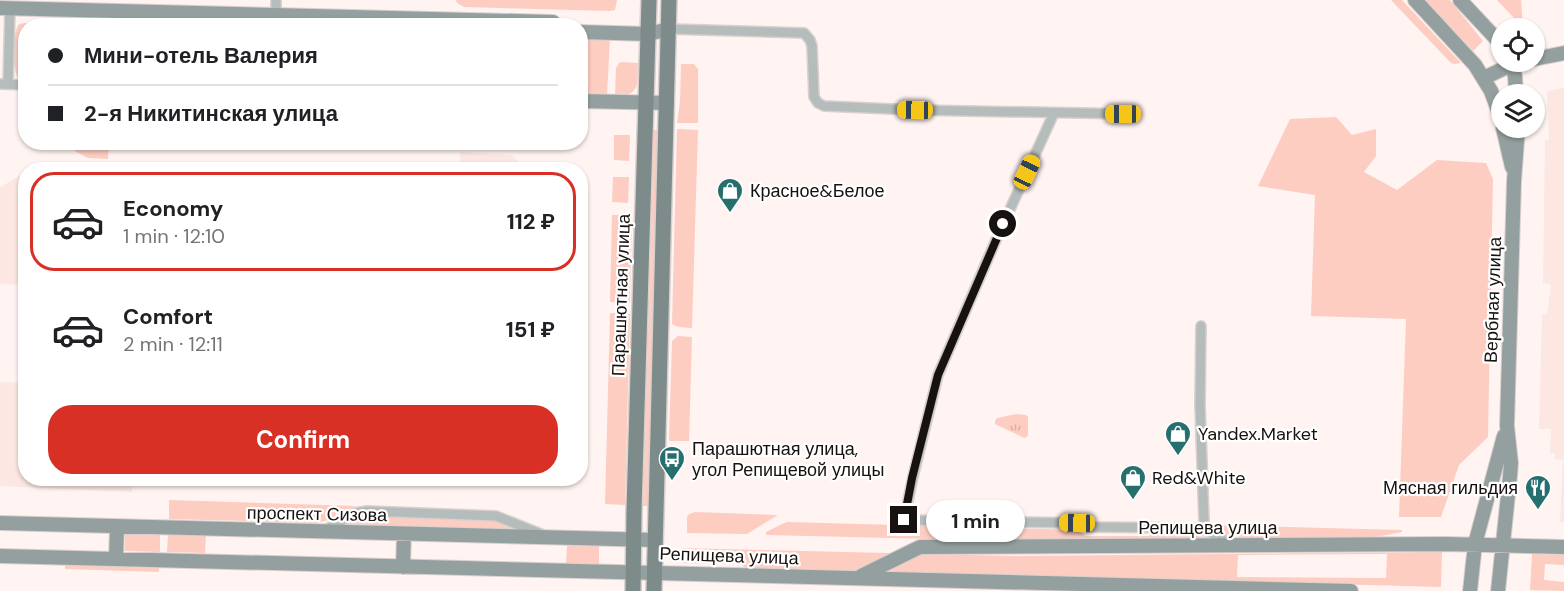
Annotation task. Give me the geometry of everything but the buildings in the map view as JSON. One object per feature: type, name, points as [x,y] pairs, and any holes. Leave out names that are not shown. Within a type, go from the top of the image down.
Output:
[{"type":"main road","name":"Парашютная улица","points":[[633,591],[649,0]]},
{"type":"main road","points":[[654,591],[669,0]]},
{"type":"main road","points":[[1415,0],[1470,58],[1491,93]]},
{"type":"main road","points":[[1460,0],[1491,33]]},
{"type":"main road","points":[[5,12],[208,18]]},
{"type":"main road","points":[[588,32],[648,34],[669,29]]},
{"type":"main road","points":[[1545,57],[1564,53]]},
{"type":"main road","points":[[1484,78],[1496,72]]},
{"type":"main road","points":[[588,101],[667,103]]},
{"type":"main road","name":"Вербная улица","points":[[1505,138],[1514,175]]},
{"type":"main road","name":"Вербная улица","points":[[1498,591],[1511,463],[1507,426],[1514,175],[1517,138]]},
{"type":"main road","name":"Вербная улица","points":[[1470,591],[1475,544],[1507,426]]},
{"type":"main road","name":"проспект Сизова","points":[[0,523],[633,540]]},
{"type":"main road","points":[[116,559],[117,527]]},
{"type":"main road","points":[[403,567],[404,534]]},
{"type":"main road","name":"Репищева улица","points":[[633,540],[655,540]]},
{"type":"main road","name":"Репищева улица","points":[[860,577],[920,547],[1475,544],[1564,547]]},
{"type":"main road","points":[[0,556],[633,572]]},
{"type":"main road","name":"Репищева улица","points":[[633,572],[860,577],[909,585],[1351,591]]},
{"type":"street","points":[[276,0],[276,18]]},
{"type":"street","points":[[4,84],[5,12]]},
{"type":"street","points":[[669,29],[804,33],[812,46],[814,97],[824,106],[1132,114]]},
{"type":"street","points":[[1054,113],[938,375],[904,520],[1077,523],[1090,527],[1203,530],[1234,545]]},
{"type":"street","points":[[1201,326],[1203,530]]},
{"type":"street","points":[[321,532],[356,513],[367,511],[496,516],[549,538]]},
{"type":"shaded area","points":[[1564,88],[1564,522],[1560,522],[1563,460],[1555,459],[1555,453],[1550,453],[1551,429],[1539,429],[1542,314],[1547,314],[1551,285],[1543,283],[1545,140],[1549,140],[1547,91]]},
{"type":"shaded area","points":[[460,152],[512,155],[518,162],[460,162]]},
{"type":"shaded area","points":[[18,177],[18,285],[0,284],[0,187]]},
{"type":"shaded area","points":[[0,382],[18,383],[18,486],[132,486],[132,492],[0,486]]},
{"type":"green space","points":[[456,0],[617,0],[615,10],[610,11],[464,7]]},
{"type":"green space","points":[[1391,0],[1402,0],[1461,63],[1451,63]]},
{"type":"green space","points":[[1424,0],[1450,0],[1483,41],[1473,51]]},
{"type":"green space","points":[[1497,0],[1521,0],[1522,18],[1514,18]]},
{"type":"green space","points":[[18,26],[18,78],[14,51]]},
{"type":"green space","points":[[588,37],[610,38],[607,95],[588,95]]},
{"type":"green space","points":[[622,62],[638,63],[637,83],[629,94],[615,96],[616,68]]},
{"type":"green space","points":[[681,64],[694,64],[698,69],[698,123],[677,123]]},
{"type":"green space","points":[[1336,117],[1352,135],[1376,129],[1376,156],[1364,172],[1397,190],[1437,160],[1486,163],[1493,179],[1488,437],[1459,465],[1441,517],[1399,517],[1406,319],[1311,316],[1315,195],[1258,186],[1290,119]]},
{"type":"green space","points":[[677,129],[698,130],[692,328],[672,324]]},
{"type":"green space","points":[[654,130],[660,130],[649,506],[643,506]]},
{"type":"green space","points":[[614,135],[630,135],[629,161],[614,160]]},
{"type":"green space","points":[[109,150],[108,159],[88,158],[75,151]]},
{"type":"green space","points":[[613,177],[629,177],[628,203],[612,202]]},
{"type":"green space","points":[[612,215],[632,215],[630,302],[610,302]]},
{"type":"green space","points":[[610,313],[630,314],[625,505],[605,504]]},
{"type":"green space","points":[[678,336],[692,337],[689,441],[669,441],[672,341]]},
{"type":"green space","points":[[1016,414],[1028,417],[1027,437],[1024,438],[995,424],[997,418]]},
{"type":"green space","points":[[169,500],[355,506],[329,520],[316,523],[169,519]]},
{"type":"green space","points":[[695,512],[778,515],[747,534],[687,533],[687,517]]},
{"type":"green space","points":[[367,514],[495,519],[508,525],[510,529],[345,524],[351,519]]},
{"type":"green space","points":[[787,522],[1079,530],[1085,536],[1149,536],[1154,532],[1190,533],[1209,539],[975,540],[766,535],[766,532]]},
{"type":"green space","points":[[1211,525],[1402,530],[1402,532],[1376,537],[1246,538],[1216,532]]},
{"type":"green space","points":[[125,534],[160,534],[160,552],[125,551]]},
{"type":"green space","points":[[168,534],[206,535],[205,553],[167,552]]},
{"type":"green space","points":[[567,546],[599,546],[599,564],[566,563]]},
{"type":"green space","points":[[682,548],[1013,556],[1442,552],[1441,587],[746,568],[740,564],[682,563]],"holes":[[[1387,554],[1386,578],[1237,577],[1238,555]]]},
{"type":"green space","points":[[1532,554],[1564,555],[1564,565],[1545,564],[1544,580],[1564,582],[1564,591],[1530,590]]},
{"type":"green space","points":[[65,565],[159,568],[159,572],[65,569]]},
{"type":"place","name":"Красное&Белое","points":[[730,214]]},
{"type":"place","name":"Yandex.Market","points":[[1178,457]]},
{"type":"place","name":"Парашютная улица, угол Репищевой улицы","points":[[672,482]]},
{"type":"place","name":"Red&White","points":[[1133,501]]},
{"type":"place","name":"Мясная гильдия","points":[[1538,511]]},
{"type":"route","points":[[904,520],[938,375],[1003,224]]}]
